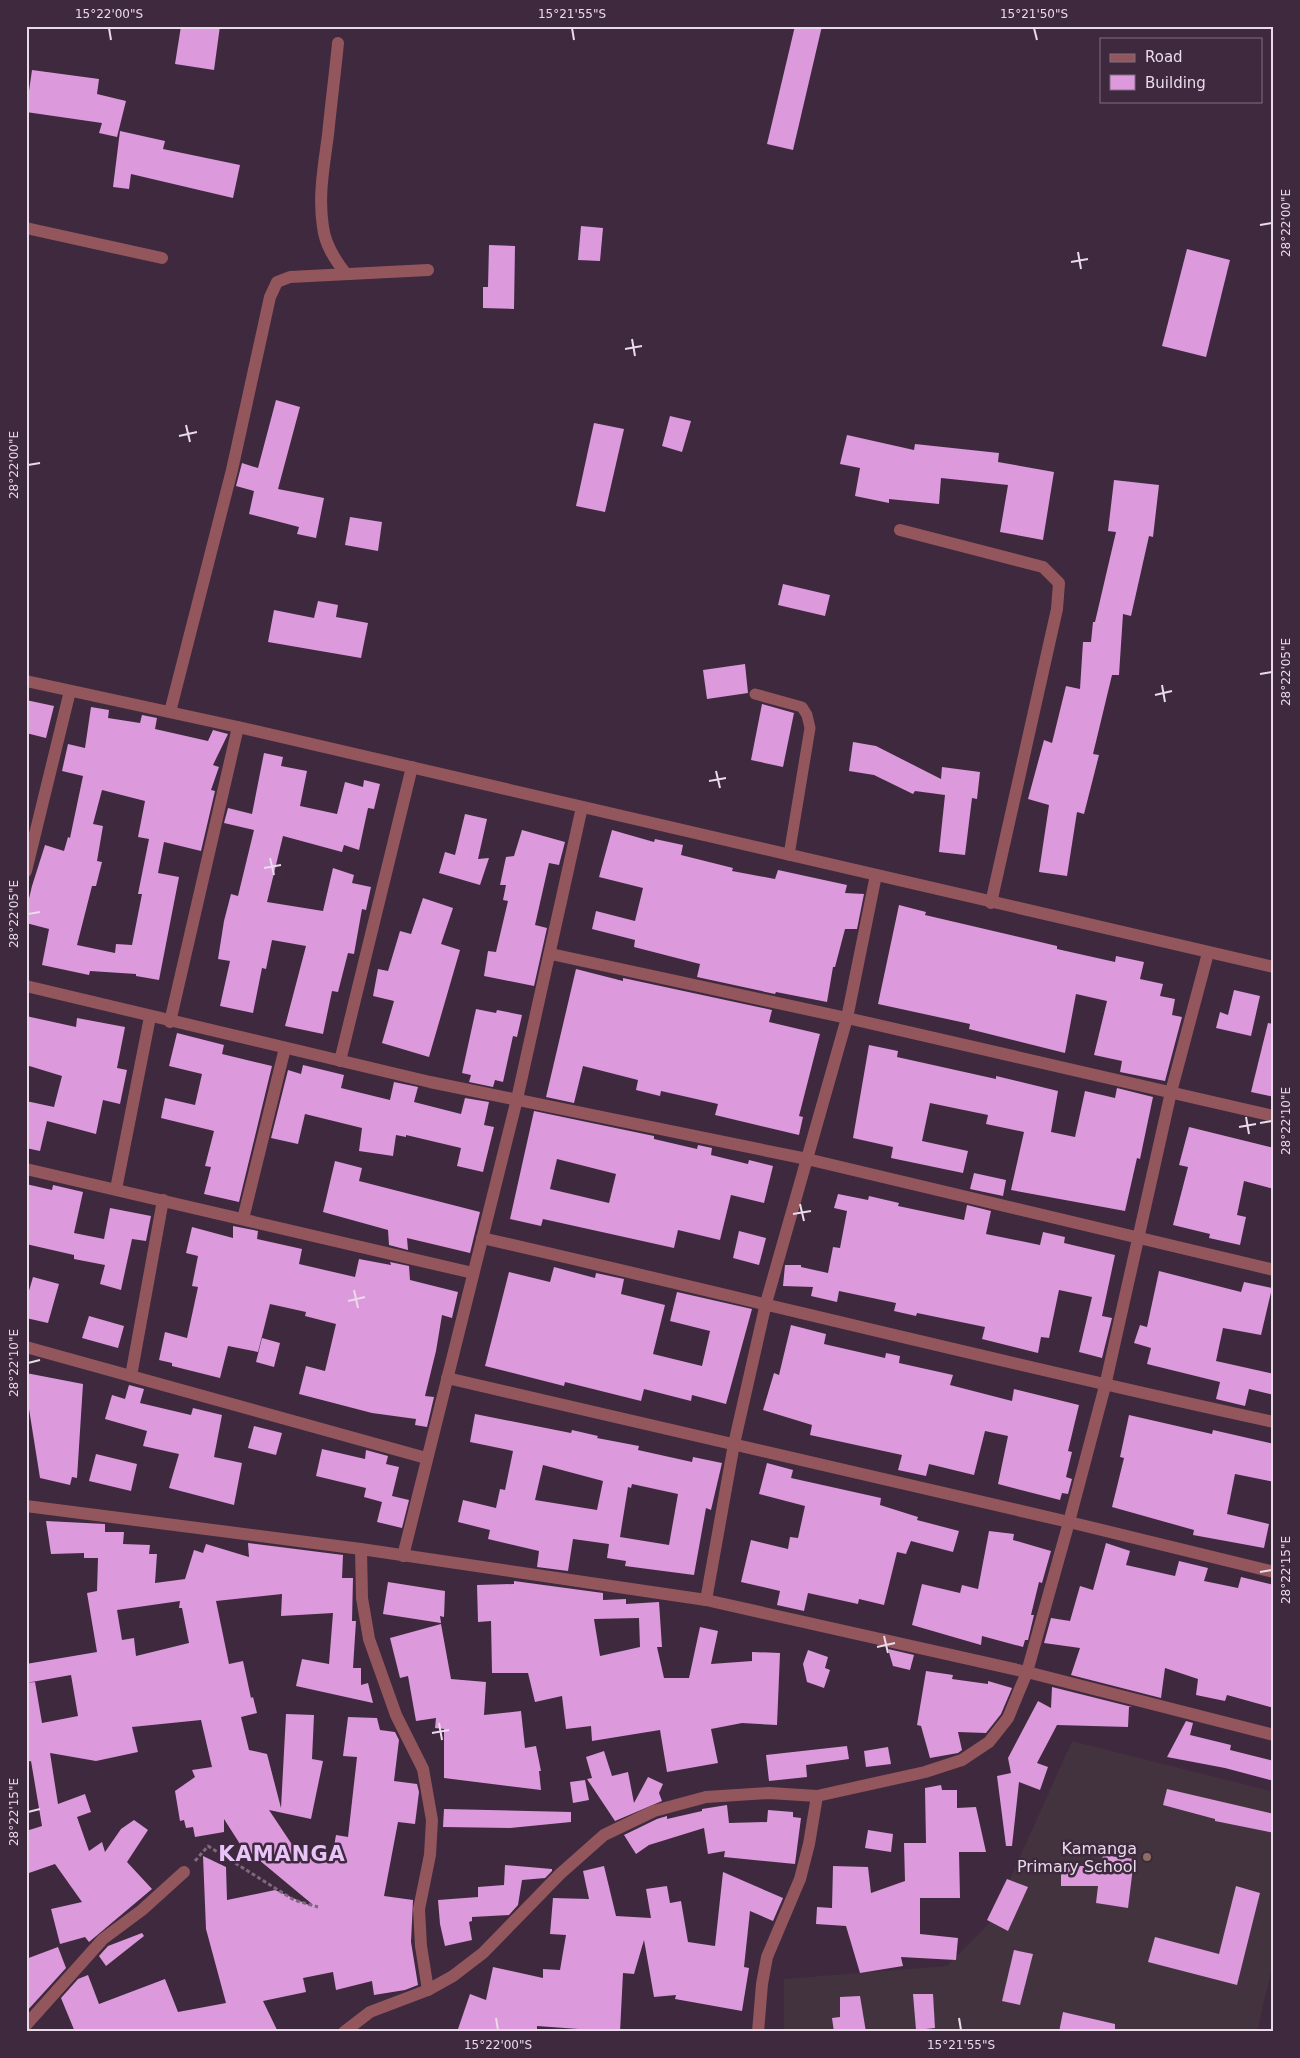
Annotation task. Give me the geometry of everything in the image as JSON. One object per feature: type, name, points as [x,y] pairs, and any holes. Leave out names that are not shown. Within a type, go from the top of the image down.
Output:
[{"type":"street","points":[[338,43],[321,204],[323,227],[327,243],[333,256],[346,274]]},
{"type":"street","points":[[26,228],[162,258]]},
{"type":"street","points":[[170,712],[232,470],[270,298],[277,282],[290,277],[428,270]]},
{"type":"street","points":[[900,530],[1043,567],[1059,583],[1057,609],[992,902]]},
{"type":"street","points":[[26,681],[238,727],[1274,967]]},
{"type":"street","points":[[26,871],[70,691]]},
{"type":"street","points":[[170,1022],[238,727]]},
{"type":"street","points":[[340,1060],[412,767]]},
{"type":"street","points":[[403,1556],[517,1099],[551,954],[582,807]]},
{"type":"street","points":[[706,1600],[734,1444],[766,1303],[847,1018],[876,876]]},
{"type":"street","points":[[344,2032],[370,2012],[428,1990],[453,1976],[483,1953],[560,1874],[604,1835],[654,1811],[706,1797],[769,1793],[817,1796],[925,1772],[962,1760],[989,1742],[1008,1718],[1027,1672],[1069,1522],[1105,1386],[1171,1092],[1208,953]]},
{"type":"street","points":[[551,954],[847,1018],[1274,1116]]},
{"type":"street","points":[[26,986],[170,1022],[430,1082],[807,1159],[1274,1270]]},
{"type":"street","points":[[116,1189],[150,1017]]},
{"type":"street","points":[[243,1219],[285,1048]]},
{"type":"street","points":[[26,1169],[473,1273]]},
{"type":"street","points":[[131,1376],[163,1200]]},
{"type":"street","points":[[482,1238],[766,1303],[1105,1386],[1274,1422]]},
{"type":"street","points":[[26,1347],[426,1458]]},
{"type":"street","points":[[447,1378],[1069,1522],[1274,1572]]},
{"type":"street","points":[[26,1506],[361,1549],[706,1600],[1027,1672],[1274,1735]]},
{"type":"street","points":[[361,1549],[362,1598],[369,1640],[396,1715],[423,1769],[432,1820],[430,1855],[419,1909],[421,1946],[428,1990]]},
{"type":"street","points":[[758,2032],[762,1984],[767,1957],[800,1879],[809,1844],[817,1796]]},
{"type":"street","points":[[26,2025],[103,1939],[142,1910],[184,1872]]},
{"type":"lane","points":[[755,694],[802,707],[807,715],[810,728],[789,855]]},
{"type":"path","points":[[184,1872],[208,1846],[294,1900],[318,1907]]},
{"type":"shaded area","name":"Kamanga Primary School","points":[[1072,1741],[1274,1792],[1274,1958],[1257,2032],[784,2032],[784,1979],[947,1966],[991,1921]]},
{"type":"building","points":[[181,26],[220,26],[214,70],[175,64]]},
{"type":"building","points":[[795,26],[822,26],[793,150],[767,144]]},
{"type":"building","points":[[32,70],[99,79],[97,94],[126,101],[117,137],[99,133],[102,123],[26,112]]},
{"type":"building","points":[[120,131],[165,141],[163,149],[240,165],[233,198],[131,174],[129,189],[113,187]]},
{"type":"building","points":[[581,226],[603,228],[600,261],[578,260]]},
{"type":"building","points":[[489,245],[515,246],[514,309],[483,308],[483,287],[488,287]]},
{"type":"building","points":[[1187,249],[1230,260],[1206,357],[1162,346]]},
{"type":"building","points":[[276,400],[300,407],[278,489],[324,498],[316,538],[297,534],[299,527],[249,514],[254,491],[236,486],[242,463],[258,468]]},
{"type":"building","points":[[670,416],[691,421],[682,452],[662,446]]},
{"type":"building","points":[[594,423],[624,429],[605,512],[576,506]]},
{"type":"building","points":[[847,435],[914,450],[915,444],[999,453],[998,462],[1054,472],[1043,540],[1000,532],[1008,485],[941,478],[939,504],[889,499],[889,503],[855,496],[860,468],[840,464]]},
{"type":"building","points":[[1114,480],[1159,485],[1153,537],[1149,536],[1131,616],[1123,614],[1119,675],[1112,675],[1093,754],[1099,755],[1084,814],[1077,812],[1067,876],[1039,872],[1049,805],[1028,799],[1044,740],[1052,743],[1066,686],[1080,689],[1083,642],[1091,642],[1093,622],[1095,622],[1116,532],[1108,531]]},
{"type":"building","points":[[350,517],[382,522],[378,551],[345,545]]},
{"type":"building","points":[[783,584],[830,595],[825,616],[778,605]]},
{"type":"building","points":[[318,601],[338,605],[336,617],[368,623],[361,658],[268,642],[274,610],[314,618]]},
{"type":"building","points":[[745,664],[748,693],[707,699],[703,670]]},
{"type":"building","points":[[26,700],[54,706],[46,738],[26,733]]},
{"type":"building","points":[[762,704],[794,713],[783,767],[751,760]]},
{"type":"building","points":[[91,707],[109,710],[108,718],[140,723],[142,715],[157,718],[155,729],[208,741],[213,730],[228,734],[213,765],[219,767],[211,790],[215,791],[201,851],[164,842],[158,873],[179,877],[159,980],[136,976],[136,974],[90,971],[89,975],[42,965],[49,929],[26,923],[26,911],[32,886],[45,845],[64,851],[68,837],[70,838],[83,776],[62,771],[68,744],[85,748]],"holes":[[[102,790],[145,801],[138,837],[149,839],[138,894],[142,894],[132,945],[116,944],[115,953],[77,945],[92,886],[96,886],[102,862],[97,861],[103,826],[93,824]]]},
{"type":"building","points":[[853,742],[876,746],[941,779],[942,767],[980,772],[977,799],[972,798],[965,855],[939,852],[945,795],[915,791],[913,794],[874,775],[849,771]]},
{"type":"building","points":[[264,753],[283,757],[281,766],[307,771],[300,806],[337,814],[345,782],[363,787],[364,780],[380,784],[374,809],[368,808],[359,850],[344,845],[342,852],[283,836],[267,902],[323,911],[333,868],[354,875],[352,883],[371,887],[366,910],[362,909],[354,954],[348,953],[338,992],[332,991],[323,1034],[285,1026],[306,946],[272,940],[266,969],[262,968],[253,1013],[220,1006],[230,961],[218,959],[224,921],[231,894],[238,896],[254,830],[224,823],[228,808],[252,814]]},
{"type":"building","points":[[465,814],[487,819],[478,859],[489,858],[480,885],[439,873],[445,852],[455,855]]},
{"type":"building","points":[[522,830],[565,842],[559,865],[549,863],[535,925],[547,928],[534,986],[484,976],[488,951],[496,952],[508,901],[503,900],[506,885],[500,885],[506,857],[514,856]]},
{"type":"building","points":[[612,830],[654,842],[655,839],[683,845],[681,855],[733,868],[732,871],[775,879],[778,870],[847,885],[845,893],[864,894],[857,929],[845,929],[835,967],[833,967],[827,1002],[776,992],[775,994],[697,977],[700,964],[634,947],[635,940],[592,929],[596,911],[635,921],[643,888],[599,877]]},
{"type":"building","points":[[423,898],[453,908],[441,944],[460,950],[429,1057],[382,1043],[394,1001],[373,996],[378,969],[388,971],[400,931],[411,934]]},
{"type":"building","points":[[899,905],[926,912],[925,915],[1057,946],[1057,949],[1115,962],[1116,956],[1144,962],[1140,979],[1163,984],[1160,996],[1175,999],[1172,1015],[1182,1017],[1165,1081],[1120,1072],[1122,1061],[1094,1055],[1107,1001],[1076,994],[1065,1053],[969,1029],[970,1024],[878,1004]]},
{"type":"building","points":[[576,969],[623,981],[623,978],[772,1010],[769,1022],[820,1034],[799,1116],[803,1117],[799,1135],[715,1115],[718,1104],[661,1091],[660,1096],[636,1090],[638,1080],[583,1066],[574,1103],[546,1097]]},
{"type":"building","points":[[1234,990],[1260,996],[1251,1036],[1216,1028],[1220,1012],[1228,1015]]},
{"type":"building","points":[[476,1009],[496,1013],[497,1010],[522,1015],[517,1037],[513,1036],[503,1082],[495,1080],[493,1087],[469,1082],[471,1075],[462,1073]]},
{"type":"building","points":[[26,1016],[76,1027],[77,1018],[125,1027],[117,1068],[127,1070],[120,1104],[103,1100],[96,1134],[47,1121],[40,1151],[26,1148],[26,1101],[54,1107],[62,1076],[26,1065]]},
{"type":"building","points":[[1268,1023],[1274,1024],[1274,1097],[1251,1092]]},
{"type":"building","points":[[177,1033],[224,1045],[222,1054],[272,1066],[239,1202],[204,1194],[211,1167],[205,1166],[214,1131],[161,1118],[165,1098],[195,1105],[202,1074],[169,1066]]},
{"type":"building","points":[[869,1045],[898,1051],[897,1057],[996,1079],[996,1076],[1058,1091],[1051,1132],[1075,1137],[1085,1091],[1115,1098],[1117,1088],[1153,1097],[1140,1159],[1137,1158],[1125,1211],[1011,1190],[1024,1132],[986,1124],[988,1115],[930,1103],[922,1141],[968,1151],[963,1173],[891,1158],[893,1147],[853,1138]]},
{"type":"building","points":[[303,1065],[344,1075],[341,1088],[390,1100],[394,1082],[418,1087],[414,1102],[461,1114],[465,1098],[489,1102],[484,1125],[494,1127],[483,1172],[457,1166],[461,1148],[406,1135],[406,1137],[396,1135],[393,1156],[359,1151],[362,1128],[305,1114],[298,1144],[271,1138],[288,1070],[301,1074]]},
{"type":"building","points":[[534,1111],[654,1136],[654,1139],[697,1149],[698,1145],[712,1148],[711,1155],[748,1164],[749,1160],[773,1166],[764,1203],[731,1195],[720,1240],[678,1230],[674,1248],[543,1219],[541,1226],[510,1219]],"holes":[[[557,1159],[616,1174],[609,1203],[550,1189]]]},
{"type":"building","points":[[1189,1127],[1274,1148],[1274,1189],[1244,1181],[1237,1215],[1246,1217],[1240,1245],[1209,1238],[1210,1234],[1173,1225],[1188,1167],[1179,1165]]},
{"type":"building","points":[[335,1161],[362,1168],[359,1181],[480,1212],[470,1253],[407,1238],[408,1250],[389,1245],[388,1230],[323,1212]]},
{"type":"building","points":[[974,1173],[1006,1180],[1003,1196],[970,1189]]},
{"type":"building","points":[[26,1184],[52,1190],[53,1185],[83,1192],[74,1233],[104,1239],[110,1208],[151,1216],[146,1241],[132,1239],[121,1290],[100,1284],[105,1265],[74,1259],[74,1255],[26,1244]]},
{"type":"building","points":[[838,1194],[868,1200],[869,1196],[899,1203],[898,1206],[964,1220],[967,1205],[991,1211],[986,1234],[1040,1245],[1043,1232],[1065,1237],[1064,1243],[1115,1255],[1102,1316],[1112,1318],[1102,1358],[1079,1352],[1092,1297],[1059,1290],[1049,1338],[1041,1337],[1038,1353],[982,1339],[985,1327],[917,1313],[916,1316],[894,1311],[896,1303],[839,1291],[837,1302],[811,1296],[813,1287],[783,1286],[785,1265],[801,1265],[801,1267],[828,1273],[833,1247],[840,1248],[847,1211],[834,1208]]},
{"type":"building","points":[[233,1226],[258,1231],[257,1239],[302,1249],[299,1264],[355,1277],[359,1259],[391,1265],[390,1262],[409,1266],[410,1280],[458,1292],[452,1318],[442,1315],[436,1351],[425,1396],[434,1397],[427,1427],[415,1425],[416,1419],[372,1413],[299,1394],[306,1366],[325,1371],[336,1324],[305,1316],[306,1312],[270,1304],[258,1352],[228,1346],[220,1378],[172,1366],[172,1363],[159,1360],[165,1332],[187,1338],[198,1287],[192,1286],[198,1256],[186,1253],[192,1227],[233,1238]]},
{"type":"building","points":[[739,1231],[766,1238],[759,1265],[733,1258]]},
{"type":"building","points":[[554,1267],[595,1278],[596,1273],[624,1279],[621,1294],[665,1305],[653,1354],[702,1366],[710,1331],[670,1321],[677,1292],[752,1309],[726,1404],[692,1395],[691,1401],[644,1389],[641,1401],[565,1382],[564,1386],[485,1366],[509,1272],[550,1282]]},
{"type":"building","points":[[1159,1271],[1241,1292],[1244,1282],[1272,1288],[1261,1335],[1223,1328],[1216,1361],[1274,1374],[1274,1395],[1249,1389],[1245,1406],[1216,1399],[1220,1382],[1147,1364],[1151,1348],[1134,1343],[1140,1325],[1147,1327]]},
{"type":"building","points":[[33,1277],[59,1284],[48,1323],[26,1318],[26,1301]]},
{"type":"building","points":[[89,1316],[124,1326],[118,1348],[82,1338]]},
{"type":"building","points":[[791,1325],[826,1334],[824,1344],[885,1358],[886,1353],[900,1356],[899,1363],[953,1375],[950,1385],[1012,1401],[1014,1389],[1079,1405],[1068,1451],[1072,1452],[1066,1477],[1072,1479],[1068,1494],[1062,1493],[1060,1500],[998,1484],[1008,1436],[985,1431],[974,1475],[929,1464],[926,1476],[898,1470],[902,1455],[810,1435],[812,1425],[763,1410],[774,1373],[779,1375]]},
{"type":"building","points":[[262,1338],[280,1343],[274,1367],[256,1362]]},
{"type":"building","points":[[26,1373],[83,1384],[77,1478],[72,1477],[70,1485],[40,1478],[29,1409],[26,1409]]},
{"type":"building","points":[[129,1385],[144,1389],[140,1403],[191,1415],[193,1408],[222,1415],[214,1457],[242,1463],[234,1505],[169,1488],[179,1454],[143,1446],[147,1431],[105,1419],[112,1395],[125,1399]]},
{"type":"building","points":[[475,1414],[571,1433],[572,1430],[598,1436],[597,1438],[639,1446],[638,1450],[692,1462],[693,1457],[722,1463],[711,1510],[706,1508],[694,1575],[625,1566],[626,1561],[607,1558],[609,1544],[573,1539],[568,1571],[537,1567],[539,1551],[488,1539],[490,1530],[458,1522],[463,1500],[496,1508],[500,1489],[505,1490],[513,1451],[470,1442]],"holes":[[[543,1465],[603,1481],[597,1510],[535,1500]],[[632,1484],[678,1494],[669,1545],[620,1537],[628,1487],[631,1488]]]},
{"type":"building","points":[[1129,1415],[1212,1434],[1213,1430],[1274,1444],[1274,1482],[1235,1474],[1227,1514],[1269,1524],[1264,1548],[1193,1535],[1194,1530],[1112,1507],[1124,1458],[1120,1457]]},
{"type":"building","points":[[254,1426],[282,1433],[276,1455],[248,1448]]},
{"type":"building","points":[[322,1449],[365,1459],[366,1450],[388,1456],[386,1464],[399,1467],[392,1496],[409,1500],[402,1528],[377,1522],[382,1502],[364,1497],[366,1488],[316,1476]]},
{"type":"building","points":[[96,1454],[137,1464],[131,1491],[89,1481]]},
{"type":"building","points":[[767,1463],[793,1470],[791,1478],[881,1498],[880,1505],[918,1517],[917,1520],[959,1531],[953,1552],[911,1541],[906,1554],[897,1552],[884,1605],[859,1599],[858,1604],[808,1593],[804,1611],[777,1605],[780,1591],[741,1582],[751,1540],[788,1549],[790,1537],[798,1538],[805,1506],[759,1494]]},
{"type":"building","points":[[46,1521],[105,1524],[105,1532],[124,1532],[123,1544],[150,1545],[149,1554],[157,1554],[155,1583],[185,1579],[194,1550],[203,1553],[206,1544],[249,1557],[248,1543],[343,1555],[342,1578],[353,1578],[352,1621],[356,1621],[353,1668],[361,1668],[361,1685],[368,1683],[373,1703],[296,1686],[302,1659],[329,1664],[333,1613],[281,1616],[282,1594],[216,1601],[229,1664],[243,1661],[251,1698],[253,1697],[257,1713],[241,1717],[249,1750],[267,1754],[281,1808],[286,1714],[314,1715],[312,1759],[323,1761],[311,1819],[269,1810],[299,1855],[331,1863],[336,1835],[348,1837],[357,1757],[343,1756],[348,1717],[377,1718],[380,1730],[395,1732],[399,1740],[394,1781],[417,1784],[419,1792],[415,1824],[398,1822],[384,1896],[413,1900],[411,1942],[418,1985],[405,1990],[374,1995],[372,1981],[336,1990],[333,1972],[303,1978],[306,1992],[263,2001],[278,2032],[75,2032],[61,1998],[78,1979],[88,1975],[99,2004],[165,1979],[178,2012],[226,2003],[206,1929],[203,1856],[226,1867],[227,1900],[275,1890],[311,1906],[312,1904],[240,1844],[224,1819],[224,1832],[195,1837],[193,1827],[186,1828],[184,1820],[180,1821],[175,1791],[195,1777],[192,1770],[212,1767],[201,1720],[132,1727],[138,1752],[96,1761],[50,1753],[58,1804],[85,1794],[91,1812],[77,1817],[89,1851],[102,1842],[105,1852],[121,1829],[134,1820],[148,1830],[127,1862],[152,1889],[89,1942],[85,1937],[60,1944],[51,1909],[82,1902],[55,1864],[26,1874],[26,1831],[42,1826],[31,1761],[26,1762],[26,1683],[26,1664],[97,1652],[87,1593],[97,1591],[98,1558],[84,1558],[84,1553],[51,1554]],"holes":[[[180,1601],[179,1608],[182,1608],[189,1643],[136,1656],[134,1638],[122,1640],[117,1610]],[[71,1675],[78,1716],[42,1723],[35,1682],[26,1683]]]},
{"type":"building","points":[[989,1531],[1014,1534],[1013,1540],[1051,1551],[1042,1583],[1039,1582],[1031,1615],[1034,1615],[1028,1640],[1025,1640],[1023,1647],[982,1636],[981,1645],[912,1625],[922,1584],[960,1593],[962,1585],[978,1589]]},
{"type":"building","points":[[1106,1543],[1130,1551],[1126,1565],[1175,1576],[1179,1561],[1208,1568],[1204,1581],[1238,1588],[1241,1577],[1274,1585],[1274,1708],[1227,1695],[1225,1701],[1196,1695],[1198,1679],[1165,1668],[1161,1698],[1071,1675],[1080,1648],[1044,1643],[1051,1618],[1070,1621],[1080,1586],[1093,1590]]},
{"type":"building","points":[[514,1581],[603,1593],[603,1600],[626,1599],[626,1604],[659,1602],[662,1647],[657,1647],[664,1678],[689,1678],[700,1627],[718,1631],[711,1664],[752,1661],[752,1652],[780,1653],[777,1725],[742,1723],[711,1729],[718,1763],[667,1772],[660,1730],[592,1741],[591,1726],[566,1729],[562,1696],[535,1702],[528,1673],[492,1673],[491,1621],[478,1622],[477,1585],[514,1584]],"holes":[[[639,1618],[640,1647],[600,1656],[594,1619]]]},
{"type":"building","points":[[388,1582],[445,1591],[444,1617],[440,1616],[441,1623],[383,1614]]},
{"type":"building","points":[[441,1624],[451,1679],[486,1682],[484,1715],[521,1711],[525,1748],[536,1746],[541,1771],[539,1771],[541,1790],[444,1778],[444,1729],[435,1728],[436,1718],[416,1721],[408,1676],[400,1678],[390,1638]]},
{"type":"building","points":[[888,1649],[914,1655],[910,1670],[893,1666]]},
{"type":"building","points":[[808,1650],[828,1657],[825,1668],[830,1670],[824,1688],[807,1682],[803,1664]]},
{"type":"building","points":[[926,1671],[953,1675],[952,1679],[988,1684],[988,1681],[1012,1688],[1001,1714],[986,1733],[958,1732],[962,1750],[958,1753],[930,1758],[921,1726],[917,1725]]},
{"type":"building","points":[[1052,1687],[1132,1707],[1129,1707],[1128,1727],[1057,1725],[1037,1763],[1048,1767],[1040,1790],[1019,1782],[1012,1846],[1006,1846],[997,1776],[1011,1773],[1008,1758],[1038,1701],[1051,1708]]},
{"type":"building","points":[[1186,1721],[1193,1723],[1190,1735],[1231,1745],[1230,1750],[1274,1761],[1274,1781],[1225,1768],[1167,1757]]},
{"type":"building","points":[[847,1746],[849,1759],[806,1765],[807,1777],[769,1781],[766,1755]]},
{"type":"building","points":[[888,1747],[891,1764],[866,1767],[864,1751]]},
{"type":"building","points":[[604,1751],[612,1776],[628,1772],[634,1803],[648,1777],[663,1784],[659,1793],[662,1801],[615,1821],[587,1779],[592,1778],[586,1757]]},
{"type":"building","points":[[585,1780],[589,1800],[573,1803],[570,1782]]},
{"type":"building","points":[[941,1785],[942,1790],[957,1790],[957,1808],[976,1807],[986,1852],[959,1852],[960,1898],[920,1898],[920,1934],[958,1938],[956,1960],[901,1957],[903,1966],[860,1973],[846,1926],[816,1924],[817,1907],[832,1908],[833,1866],[868,1867],[871,1893],[905,1881],[904,1843],[926,1843],[925,1788]]},
{"type":"building","points":[[1167,1789],[1274,1814],[1274,1833],[1215,1821],[1215,1819],[1163,1805]]},
{"type":"building","points":[[727,1805],[729,1823],[767,1822],[768,1810],[793,1812],[793,1817],[801,1818],[795,1864],[724,1857],[725,1851],[708,1854],[704,1828],[649,1845],[636,1854],[624,1835],[667,1816],[667,1819],[702,1811],[702,1809]]},
{"type":"building","points":[[444,1809],[571,1812],[571,1822],[510,1828],[443,1827]]},
{"type":"building","points":[[868,1830],[893,1834],[891,1852],[865,1848]]},
{"type":"building","points":[[1103,1855],[1134,1859],[1128,1908],[1096,1903],[1098,1886],[1061,1886],[1061,1866],[1101,1866]]},
{"type":"building","points":[[505,1865],[552,1869],[552,1871],[545,1878],[522,1880],[518,1905],[509,1915],[472,1917],[472,1921],[469,1922],[472,1940],[445,1946],[440,1924],[438,1900],[478,1897],[478,1887],[504,1885]]},
{"type":"building","points":[[604,1866],[616,1916],[651,1918],[646,1889],[667,1886],[670,1903],[681,1901],[688,1942],[715,1946],[723,1872],[783,1898],[773,1921],[750,1911],[744,1967],[749,1968],[742,2011],[675,1999],[676,1995],[654,1997],[644,1940],[634,1974],[623,1973],[620,2032],[537,2026],[537,2032],[457,2032],[470,1994],[486,2000],[493,1967],[543,1978],[543,1969],[560,1970],[566,1935],[550,1934],[553,1898],[589,1899],[583,1871]]},
{"type":"building","points":[[1007,1879],[1028,1887],[1008,1931],[987,1920]]},
{"type":"building","points":[[1236,1886],[1260,1893],[1237,1985],[1148,1962],[1155,1937],[1219,1954]]},
{"type":"building","points":[[142,1933],[144,1936],[106,1966],[99,1956],[108,1946]]},
{"type":"building","points":[[58,1947],[66,1968],[26,2012],[26,1959]]},
{"type":"building","points":[[1014,1950],[1033,1954],[1020,2005],[1002,2001]]},
{"type":"building","points":[[913,1994],[933,1994],[935,2028],[916,2030]]},
{"type":"building","points":[[860,1996],[866,2032],[834,2032],[832,2018],[840,2017],[840,1997]]},
{"type":"building","points":[[1063,2012],[1115,2024],[1115,2032],[1059,2032]]},
{"type":"place","name":"Kamanga Primary School","points":[[1147,1857]]},
{"type":"district","name":"KAMANGA","points":[[282,1854]]}]
